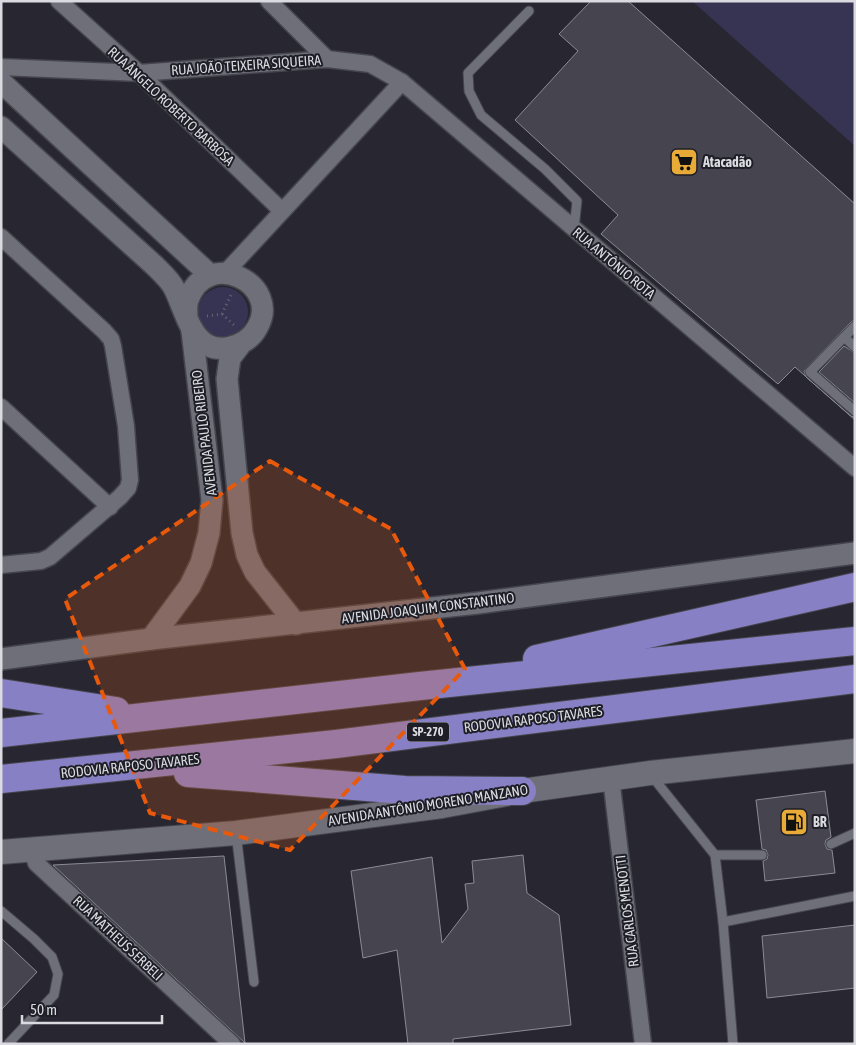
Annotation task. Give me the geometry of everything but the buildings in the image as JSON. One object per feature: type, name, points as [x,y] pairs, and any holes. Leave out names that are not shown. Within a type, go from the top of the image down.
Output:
[{"type":"highway","points":[[420,686],[855,587]]},
{"type":"highway","points":[[1,733],[420,686],[855,641]]},
{"type":"highway","name":"RODOVIA RAPOSO TAVARES","points":[[1,781],[336,744],[855,679]]},
{"type":"highway","points":[[1,693],[149,716]]},
{"type":"highway","points":[[1,781],[194,773],[405,790],[522,791]]},
{"type":"main road","name":"AVENIDA ANTÔNIO MORENO MANZANO","points":[[1,852],[236,833],[442,806],[522,791],[611,778],[855,751]]},
{"type":"street","name":"RUA ÂNGELO ROBERTO BARBOSA","points":[[59,1],[138,73],[282,211]]},
{"type":"street","points":[[269,1],[328,59]]},
{"type":"street","name":"RUA JOÃO TEIXEIRA SIQUEIRA","points":[[1,67],[138,73],[328,59],[370,64]]},
{"type":"street","name":"RUA ANTÔNIO ROTA","points":[[370,64],[402,82],[855,468]]},
{"type":"street","points":[[1,82],[225,275]]},
{"type":"street","points":[[240,345],[227,348],[213,347],[201,341],[189,325],[187,301],[196,286],[225,275],[402,82]]},
{"type":"street","name":"AVENIDA PAULO RIBEIRO","points":[[1,127],[154,265],[174,286],[189,325],[212,500],[208,533],[201,563],[190,586],[151,640]]},
{"type":"street","points":[[1,237],[104,331],[111,340],[114,346],[126,426],[130,480],[128,488],[110,507],[50,557],[41,561],[1,564]]},
{"type":"street","name":"AVENIDA PAULO RIBEIRO","points":[[225,275],[252,285],[260,298],[262,312],[258,327],[250,339],[240,345],[230,358],[226,379],[246,554],[255,572],[296,624]]},
{"type":"street","points":[[1,407],[110,507]]},
{"type":"street","name":"AVENIDA JOAQUIM CONSTANTINO","points":[[1,659],[478,603],[855,553]]},
{"type":"street","name":"RUA CARLOS MENOTTI","points":[[611,778],[643,1044]]},
{"type":"street","name":"RUA MATHEUS SERBELI","points":[[32,849],[36,863],[232,1044]]},
{"type":"lane","points":[[530,11],[468,73],[469,91],[481,115],[545,169],[577,201],[574,229]]},
{"type":"lane","points":[[855,326],[810,372],[855,411]]},
{"type":"lane","points":[[844,337],[855,347]]},
{"type":"lane","points":[[650,773],[715,855],[724,922],[732,1044]]},
{"type":"lane","points":[[831,844],[855,832]]},
{"type":"lane","points":[[236,833],[254,982]]},
{"type":"lane","points":[[715,855],[762,855]]},
{"type":"lane","points":[[724,922],[855,896]]},
{"type":"lane","points":[[1,911],[52,957],[58,974],[54,995],[8,1044]]},
{"type":"path","points":[[189,325],[222,314],[225,275]]},
{"type":"highlighted area","points":[[270,461],[391,529],[465,669],[290,850],[150,813],[65,599]]},
{"type":"shaded area","points":[[692,1],[855,1],[855,146]]},
{"type":"shaded area","points":[[218,287],[228,287],[241,294],[248,307],[248,317],[241,330],[228,337],[218,337],[209,333],[202,326],[198,317],[198,307],[202,298],[209,291]]},
{"type":"place","name":"Atacadão","points":[[684,162]]},
{"type":"place","name":"BR","points":[[794,822]]}]
